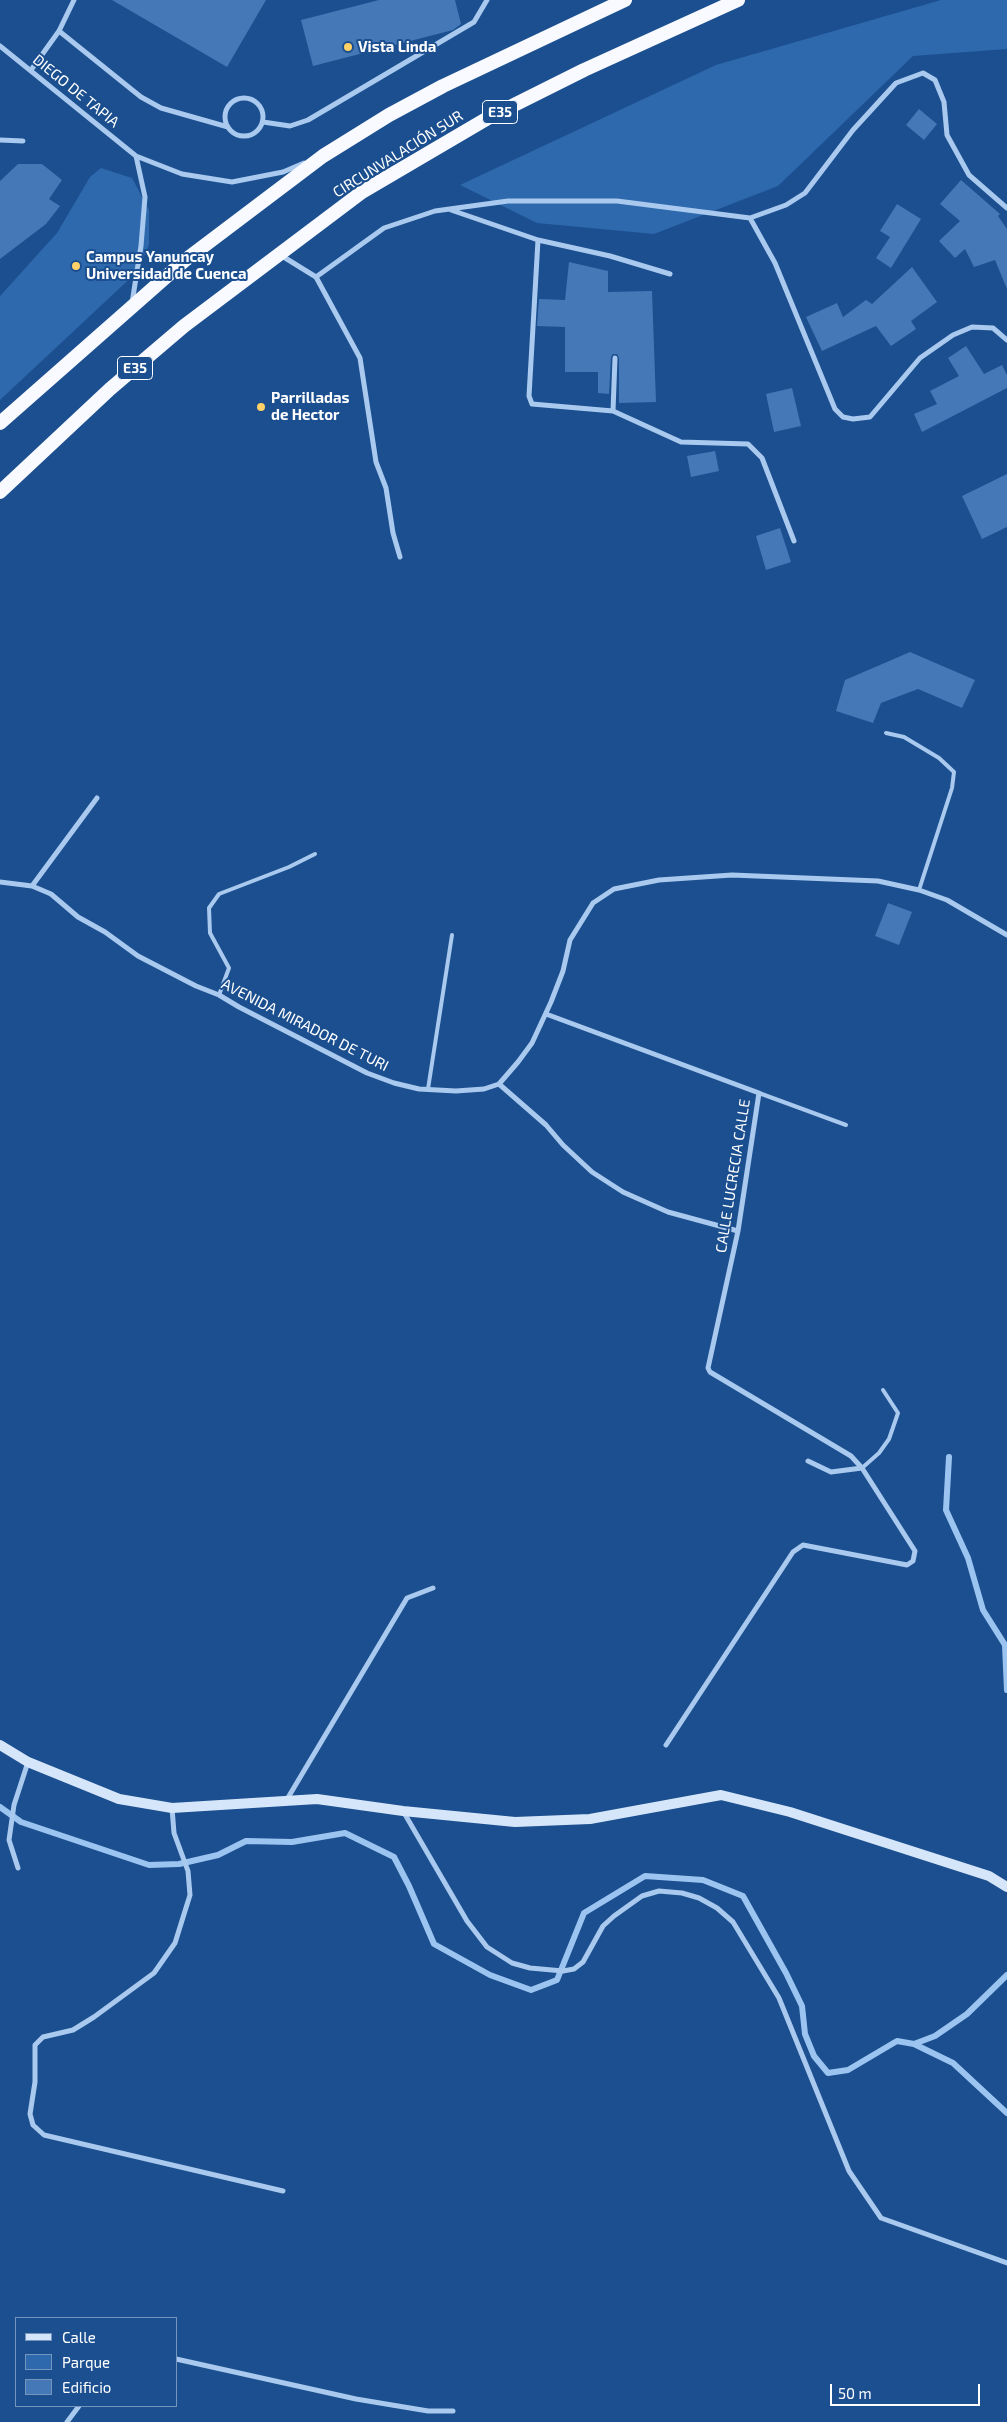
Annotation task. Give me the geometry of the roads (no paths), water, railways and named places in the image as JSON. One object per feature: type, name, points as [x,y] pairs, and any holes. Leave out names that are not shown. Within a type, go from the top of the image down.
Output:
[{"type":"highway","points":[[0,423],[184,261],[323,156],[389,115],[443,86],[625,0]]},
{"type":"highway","name":"CIRCUNVALACIÓN SUR","points":[[0,492],[110,389],[184,326],[362,192],[488,118],[584,70],[738,0]]},
{"type":"main road","points":[[0,1745],[28,1762],[119,1799],[172,1808],[317,1798],[402,1811],[515,1822],[581,1819],[721,1795],[790,1812],[989,1876],[1007,1887]]},
{"type":"street","points":[[31,70],[59,30],[74,0]]},
{"type":"street","points":[[263,122],[290,126],[308,120],[474,22],[487,0]]},
{"type":"street","points":[[59,30],[141,97],[161,108],[228,127],[233,132],[247,136],[260,128],[263,122],[261,107],[249,98],[234,100],[225,112],[228,127]]},
{"type":"street","name":"DIEGO DE TAPIA","points":[[0,46],[136,156],[182,174],[232,182],[283,172],[323,156]]},
{"type":"street","points":[[316,277],[384,228],[434,211],[448,209],[508,201],[618,201],[750,218],[786,205],[805,194],[853,130],[896,84],[923,73],[935,80],[944,102],[947,135],[969,175],[1007,208]]},
{"type":"street","points":[[0,140],[23,141]]},
{"type":"street","points":[[131,306],[142,246],[145,197],[136,156]]},
{"type":"street","points":[[448,209],[538,240],[610,256],[670,274]]},
{"type":"street","points":[[750,218],[774,263],[835,409],[843,417],[853,419],[870,417],[920,358],[953,335],[972,327],[993,328],[1007,340]]},
{"type":"street","points":[[538,240],[529,396],[532,404],[613,411],[681,442],[748,444],[762,458],[794,541]]},
{"type":"street","points":[[279,254],[316,277],[360,358],[376,462],[386,488],[400,557]]},
{"type":"street","points":[[613,411],[615,358]]},
{"type":"street","points":[[32,886],[97,798]]},
{"type":"street","points":[[738,1231],[668,1212],[623,1192],[592,1172],[563,1145],[546,1125],[499,1084],[532,1043],[563,971],[570,940],[593,903],[614,889],[660,880],[732,875],[878,881],[919,890],[947,900],[1007,935]]},
{"type":"street","name":"AVENIDA MIRADOR DE TURI","points":[[0,882],[32,886],[51,894],[78,917],[105,932],[138,956],[196,986],[219,995],[367,1073],[394,1083],[428,1089],[456,1091],[484,1089],[499,1084]]},
{"type":"street","name":"CALLE LUCRECIA CALLE","points":[[546,1014],[759,1093],[738,1231],[708,1368],[715,1377],[850,1456],[862,1468]]},
{"type":"street","points":[[666,1745],[793,1552],[803,1545],[892,1563],[907,1565],[913,1561],[915,1551],[862,1468],[831,1472],[808,1461]]},
{"type":"street","points":[[286,1801],[407,1598],[433,1588]]},
{"type":"street","points":[[18,1868],[9,1840],[14,1805],[28,1762]]},
{"type":"street","points":[[172,1808],[174,1833],[188,1871],[190,1895],[175,1943],[154,1972],[94,2017],[72,2030],[43,2037],[34,2045],[35,2082],[30,2114],[33,2125],[44,2135],[283,2191]]},
{"type":"street","points":[[402,1811],[466,1921],[487,1947],[512,1963],[534,1969],[563,1971],[574,1969],[583,1962],[603,1926],[642,1896],[659,1891],[682,1893],[699,1898],[717,1908],[733,1922],[779,1998],[849,2171],[880,2218],[1007,2264]]},
{"type":"street","points":[[178,2359],[356,2400],[428,2411],[453,2411]]},
{"type":"street","points":[[67,2422],[78,2407]]},
{"type":"lane","points":[[886,733],[904,736],[940,758],[954,772],[952,788],[919,890]]},
{"type":"lane","points":[[219,995],[229,968],[210,932],[209,908],[219,894],[289,867],[315,854]]},
{"type":"lane","points":[[428,1089],[452,935]]},
{"type":"lane","points":[[759,1093],[846,1125]]},
{"type":"lane","points":[[862,1468],[880,1452],[889,1439],[898,1413],[883,1390]]},
{"type":"waterway","points":[[949,1457],[946,1510],[968,1558],[983,1610],[1005,1645],[1007,1690]]},
{"type":"waterway","points":[[0,1807],[21,1822],[149,1865],[179,1864],[218,1855],[246,1841],[292,1842],[345,1833],[394,1857],[409,1886],[434,1944],[490,1975],[531,1990],[557,1980],[584,1913],[645,1876],[703,1880],[743,1896],[802,2006],[805,2034],[814,2056],[828,2073],[848,2070],[897,2041],[914,2044],[953,2063],[1007,2113]]},
{"type":"waterway","points":[[914,2044],[935,2036],[967,2014],[1007,1975]]},
{"type":"place","name":"Vista Linda","points":[[348,47]]},
{"type":"place","name":"Campus Yanuncay Universidad de Cuenca","points":[[76,266]]},
{"type":"place","name":"Parrilladas de Hector","points":[[261,407]]}]
